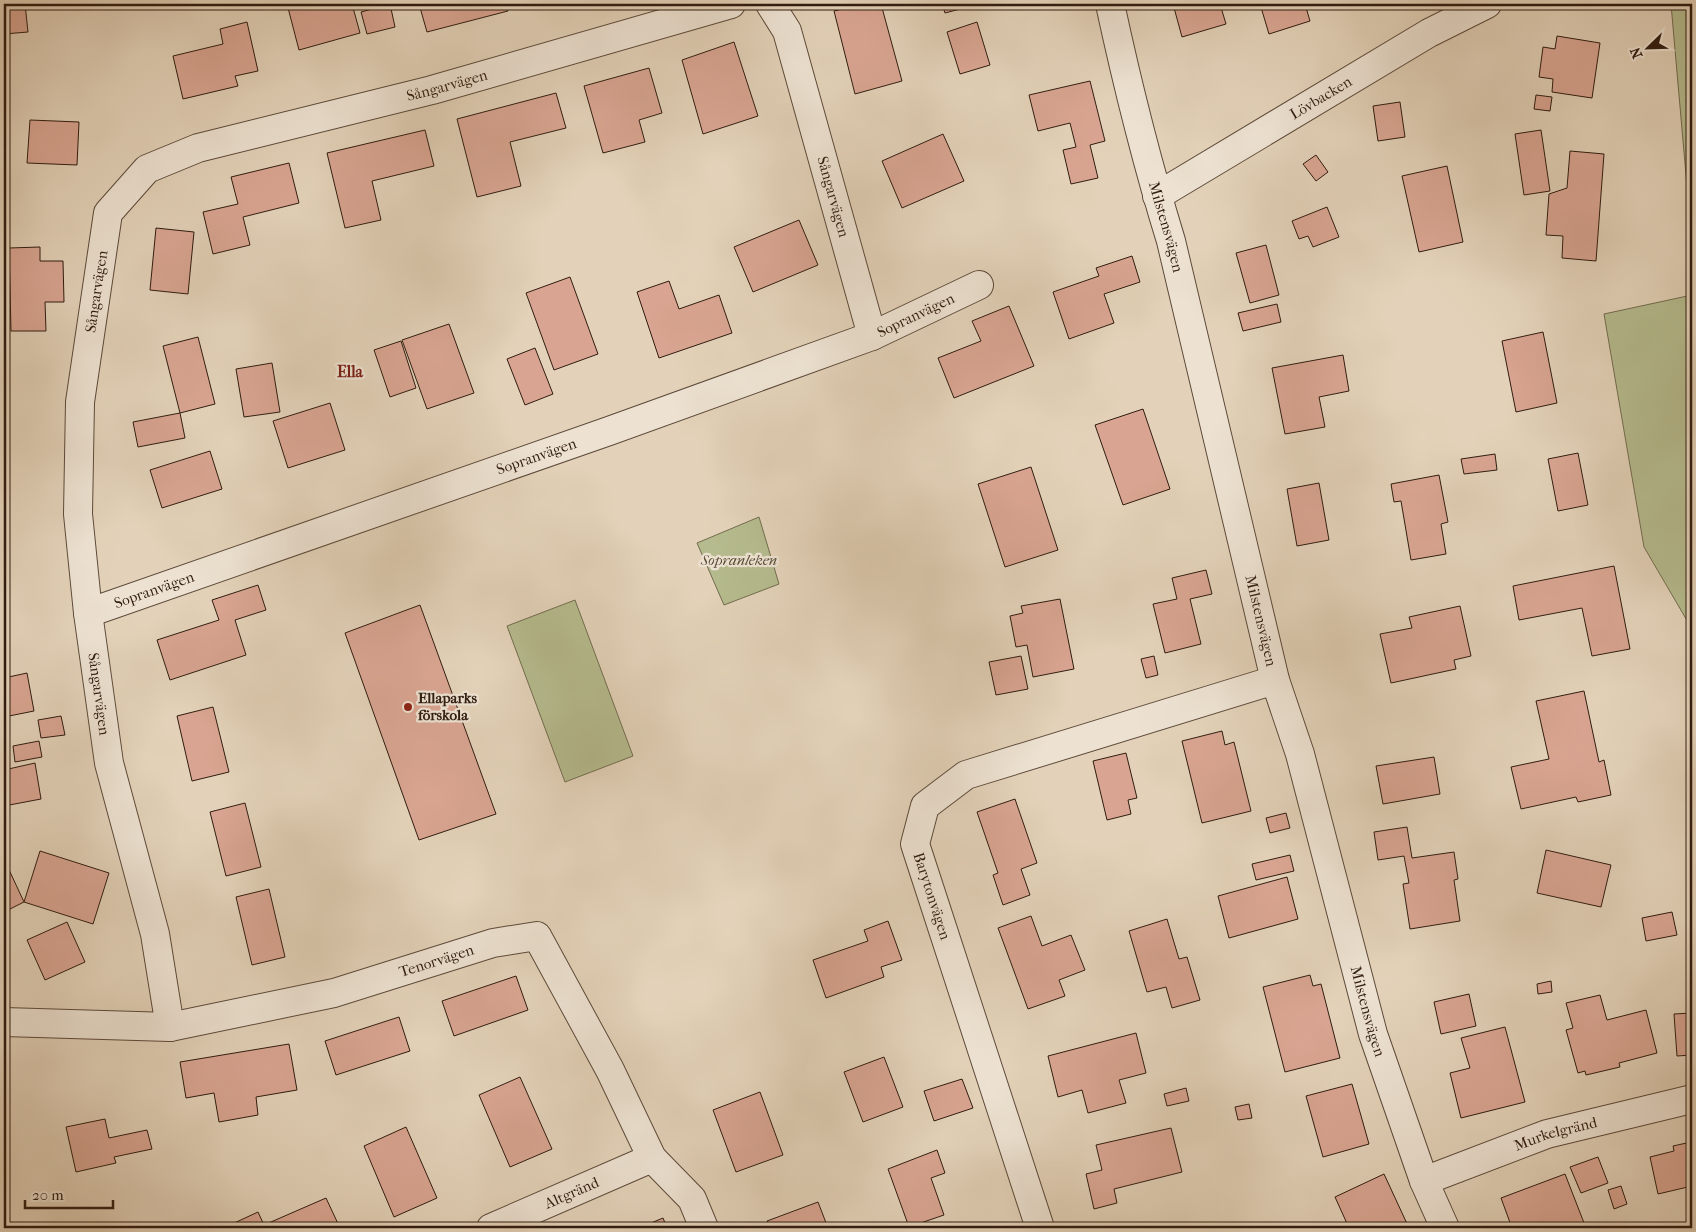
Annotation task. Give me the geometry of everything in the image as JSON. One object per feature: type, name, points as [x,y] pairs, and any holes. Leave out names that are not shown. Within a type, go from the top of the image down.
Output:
[{"type":"street","name":"Sångarvägen","points":[[170,1027],[155,934],[109,763],[88,613],[78,514],[80,402],[108,213],[147,169],[198,148],[432,90],[731,4]]},
{"type":"street","name":"Sångarvägen","points":[[770,4],[787,31],[872,336]]},
{"type":"street","name":"Milstensvägen","points":[[1110,4],[1118,45],[1157,196],[1171,241],[1275,680],[1300,754],[1373,1034],[1424,1180],[1445,1228]]},
{"type":"street","name":"Lövbacken","points":[[1157,196],[1429,33],[1487,4]]},
{"type":"street","name":"Sopranvägen","points":[[88,613],[609,431],[872,336],[979,285]]},
{"type":"street","name":"Barytonvägen","points":[[1040,1228],[915,844],[925,806],[966,775],[1275,680]]},
{"type":"street","name":"Tenorvägen","points":[[4,1022],[170,1027],[334,993],[493,944],[537,936],[610,1070],[652,1158],[692,1200],[704,1228]]},
{"type":"street","name":"Murkelgränd","points":[[1424,1180],[1547,1134],[1692,1099]]},
{"type":"street","name":"Altgränd","points":[[491,1228],[652,1158]]},
{"type":"green space","points":[[1671,4],[1692,4],[1692,243]]},
{"type":"green space","points":[[1692,295],[1692,629],[1644,547],[1604,314]]},
{"type":"green space","name":"Sopranleken","points":[[759,517],[779,584],[724,605],[697,543]]},
{"type":"green space","points":[[575,600],[633,756],[565,782],[507,626]]},
{"type":"building","points":[[4,4],[25,4],[28,32],[4,34]]},
{"type":"building","points":[[287,4],[352,4],[360,33],[299,50]]},
{"type":"building","points":[[390,4],[395,27],[367,34],[361,12]]},
{"type":"building","points":[[419,4],[506,4],[508,11],[427,32]]},
{"type":"building","points":[[845,4],[881,4],[902,81],[855,94],[834,11],[846,8]]},
{"type":"building","points":[[942,4],[979,4],[945,13]]},
{"type":"building","points":[[1173,4],[1220,4],[1226,24],[1182,37]]},
{"type":"building","points":[[1260,4],[1305,4],[1310,21],[1269,34]]},
{"type":"building","points":[[247,22],[258,71],[235,76],[238,86],[183,99],[173,56],[223,44],[220,29]]},
{"type":"building","points":[[977,22],[990,65],[960,74],[947,32]]},
{"type":"building","points":[[1557,36],[1600,43],[1592,98],[1552,92],[1553,79],[1539,77],[1543,47],[1555,49]]},
{"type":"building","points":[[734,42],[758,116],[703,134],[682,60]]},
{"type":"building","points":[[649,68],[662,113],[639,120],[645,142],[603,153],[584,86]]},
{"type":"building","points":[[1090,81],[1105,141],[1090,145],[1098,178],[1071,184],[1063,150],[1076,147],[1070,123],[1038,131],[1029,95]]},
{"type":"building","points":[[556,93],[566,128],[510,142],[521,186],[477,197],[457,119]]},
{"type":"building","points":[[1536,95],[1552,97],[1550,111],[1534,109]]},
{"type":"building","points":[[1400,102],[1405,137],[1378,141],[1373,106]]},
{"type":"building","points":[[30,120],[79,122],[77,165],[27,163]]},
{"type":"building","points":[[425,130],[434,166],[372,181],[381,220],[345,228],[327,153]]},
{"type":"building","points":[[1541,130],[1550,191],[1524,195],[1515,134]]},
{"type":"building","points":[[943,134],[964,181],[902,208],[882,161]]},
{"type":"building","points":[[1570,151],[1604,154],[1596,261],[1562,258],[1563,236],[1546,235],[1549,194],[1567,188]]},
{"type":"building","points":[[1316,155],[1328,172],[1316,181],[1303,164]]},
{"type":"building","points":[[289,163],[299,203],[243,217],[250,245],[213,254],[203,212],[238,204],[231,177]]},
{"type":"building","points":[[1447,166],[1463,242],[1419,252],[1402,176]]},
{"type":"building","points":[[1327,207],[1339,237],[1313,247],[1308,236],[1299,239],[1292,221]]},
{"type":"building","points":[[799,220],[818,265],[753,292],[734,247]]},
{"type":"building","points":[[156,228],[194,232],[188,294],[150,290]]},
{"type":"building","points":[[1266,245],[1279,295],[1250,303],[1236,253]]},
{"type":"building","points":[[40,247],[40,261],[63,261],[64,302],[45,302],[46,331],[11,331],[9,248]]},
{"type":"building","points":[[1132,256],[1140,282],[1104,294],[1114,323],[1069,339],[1053,292],[1099,276],[1096,268]]},
{"type":"building","points":[[570,277],[598,354],[554,370],[526,293]]},
{"type":"building","points":[[669,281],[679,309],[719,295],[732,333],[659,358],[637,292]]},
{"type":"building","points":[[1277,304],[1281,322],[1243,331],[1238,313]]},
{"type":"building","points":[[1009,306],[1034,366],[954,398],[938,358],[981,341],[972,321]]},
{"type":"building","points":[[449,324],[474,393],[427,409],[402,340]]},
{"type":"building","points":[[1543,332],[1557,403],[1516,412],[1502,341]]},
{"type":"building","points":[[198,337],[215,404],[180,413],[163,346]]},
{"type":"building","points":[[401,341],[416,388],[390,397],[374,350]]},
{"type":"building","points":[[535,348],[553,394],[525,405],[507,359]]},
{"type":"building","points":[[1343,355],[1349,391],[1319,397],[1325,427],[1285,434],[1272,368]]},
{"type":"building","points":[[272,363],[280,412],[244,417],[236,369]]},
{"type":"building","points":[[330,403],[345,450],[288,468],[273,421]]},
{"type":"building","points":[[1143,409],[1170,489],[1123,505],[1095,425]]},
{"type":"building","points":[[180,413],[185,438],[138,447],[133,422]]},
{"type":"building","points":[[210,451],[222,489],[162,508],[150,470]]},
{"type":"building","points":[[1578,453],[1588,505],[1558,511],[1548,459]]},
{"type":"building","points":[[1495,454],[1497,470],[1464,474],[1461,459]]},
{"type":"building","points":[[1031,467],[1058,550],[1005,567],[978,484]]},
{"type":"building","points":[[1439,475],[1448,522],[1441,524],[1446,554],[1411,560],[1401,501],[1394,502],[1391,484]]},
{"type":"building","points":[[1319,483],[1329,540],[1297,546],[1287,489]]},
{"type":"building","points":[[4,493],[6,522],[4,522]]},
{"type":"building","points":[[4,554],[7,554],[9,582],[4,582]]},
{"type":"building","points":[[1614,566],[1630,649],[1592,656],[1582,608],[1519,620],[1513,586]]},
{"type":"building","points":[[1206,570],[1212,594],[1190,599],[1201,644],[1165,653],[1153,604],[1177,599],[1172,578]]},
{"type":"building","points":[[258,585],[266,610],[235,620],[246,655],[170,680],[157,640],[219,620],[212,600]]},
{"type":"building","points":[[1060,599],[1074,669],[1033,677],[1027,645],[1016,647],[1010,616],[1023,613],[1021,606]]},
{"type":"building","points":[[420,605],[496,814],[419,840],[345,633]]},
{"type":"building","points":[[1460,606],[1471,656],[1454,660],[1456,669],[1391,683],[1380,634],[1412,628],[1409,617]]},
{"type":"building","points":[[1021,656],[1028,689],[996,695],[989,662]]},
{"type":"building","points":[[1154,656],[1158,675],[1146,678],[1141,659]]},
{"type":"building","points":[[27,673],[34,711],[4,717],[4,678]]},
{"type":"building","points":[[1584,691],[1599,762],[1604,760],[1611,795],[1578,802],[1576,797],[1521,809],[1511,767],[1549,759],[1536,701]]},
{"type":"building","points":[[213,707],[229,772],[192,781],[177,716]]},
{"type":"building","points":[[61,716],[65,735],[41,738],[38,720]]},
{"type":"building","points":[[1222,731],[1225,745],[1234,742],[1251,811],[1202,823],[1182,741]]},
{"type":"building","points":[[39,741],[42,757],[15,762],[13,746]]},
{"type":"building","points":[[1126,753],[1137,798],[1128,800],[1131,814],[1107,820],[1093,761]]},
{"type":"building","points":[[1434,757],[1440,794],[1383,804],[1376,766]]},
{"type":"building","points":[[35,763],[41,799],[4,806],[4,770]]},
{"type":"building","points":[[1015,799],[1037,863],[1021,869],[1030,895],[1003,905],[993,875],[998,873],[977,812]]},
{"type":"building","points":[[245,803],[261,867],[226,876],[210,812]]},
{"type":"building","points":[[1286,813],[1290,828],[1270,833],[1266,818]]},
{"type":"building","points":[[1407,827],[1412,858],[1454,852],[1458,879],[1454,880],[1460,921],[1410,929],[1403,884],[1409,883],[1404,856],[1378,860],[1374,832]]},
{"type":"building","points":[[1546,850],[1611,865],[1601,907],[1537,893]]},
{"type":"building","points":[[40,851],[109,873],[93,924],[24,902]]},
{"type":"building","points":[[1290,855],[1294,871],[1256,880],[1252,864]]},
{"type":"building","points":[[4,859],[24,902],[4,912]]},
{"type":"building","points":[[1287,877],[1298,919],[1229,938],[1218,896]]},
{"type":"building","points":[[269,889],[285,957],[252,965],[236,897]]},
{"type":"building","points":[[1672,912],[1677,935],[1646,941],[1642,918]]},
{"type":"building","points":[[1031,916],[1042,946],[1071,935],[1085,970],[1059,980],[1065,996],[1028,1009],[998,928]]},
{"type":"building","points":[[1167,919],[1179,959],[1187,957],[1200,1000],[1172,1008],[1166,987],[1147,992],[1129,931]]},
{"type":"building","points":[[888,921],[902,960],[881,967],[884,977],[826,998],[813,960],[868,941],[864,930]]},
{"type":"building","points":[[67,922],[85,962],[45,980],[27,940]]},
{"type":"building","points":[[1310,975],[1313,986],[1321,984],[1340,1058],[1285,1072],[1263,987]]},
{"type":"building","points":[[516,976],[528,1010],[454,1036],[442,1001]]},
{"type":"building","points":[[1551,981],[1552,992],[1538,994],[1537,984]]},
{"type":"building","points":[[1469,994],[1476,1026],[1441,1034],[1434,1002]]},
{"type":"building","points":[[1600,995],[1607,1020],[1646,1010],[1657,1053],[1619,1063],[1620,1067],[1586,1075],[1585,1071],[1578,1073],[1566,1030],[1573,1028],[1566,1003]]},
{"type":"building","points":[[1692,1013],[1692,1055],[1677,1056],[1674,1014]]},
{"type":"building","points":[[399,1017],[410,1051],[336,1075],[325,1041]]},
{"type":"building","points":[[1505,1027],[1525,1102],[1461,1118],[1450,1073],[1470,1068],[1461,1038]]},
{"type":"building","points":[[1136,1033],[1146,1073],[1119,1080],[1126,1103],[1088,1113],[1082,1090],[1058,1097],[1048,1056]]},
{"type":"building","points":[[289,1044],[297,1090],[256,1097],[258,1115],[219,1122],[214,1093],[186,1098],[180,1062]]},
{"type":"building","points":[[884,1057],[903,1107],[863,1122],[844,1072]]},
{"type":"building","points":[[520,1077],[552,1149],[510,1167],[479,1095]]},
{"type":"building","points":[[962,1079],[973,1108],[934,1121],[924,1091]]},
{"type":"building","points":[[1352,1084],[1369,1144],[1323,1157],[1306,1096]]},
{"type":"building","points":[[1186,1088],[1189,1101],[1167,1106],[1164,1094]]},
{"type":"building","points":[[760,1092],[783,1155],[736,1172],[713,1110]]},
{"type":"building","points":[[1249,1104],[1252,1118],[1238,1120],[1235,1107]]},
{"type":"building","points":[[105,1119],[109,1138],[147,1130],[152,1149],[114,1157],[116,1163],[76,1172],[66,1127]]},
{"type":"building","points":[[406,1127],[437,1198],[394,1217],[364,1146]]},
{"type":"building","points":[[1171,1128],[1182,1172],[1114,1189],[1117,1203],[1094,1209],[1086,1174],[1102,1170],[1096,1145]]},
{"type":"building","points":[[1691,1138],[1692,1186],[1658,1194],[1650,1157],[1674,1151],[1673,1146],[1691,1142]]},
{"type":"building","points":[[937,1150],[945,1173],[931,1178],[944,1215],[909,1227],[888,1169]]},
{"type":"building","points":[[1598,1157],[1608,1183],[1581,1193],[1570,1167]]},
{"type":"building","points":[[1384,1174],[1409,1228],[1349,1228],[1335,1197]]},
{"type":"building","points":[[1565,1174],[1586,1228],[1512,1228],[1501,1198]]},
{"type":"building","points":[[1621,1186],[1627,1204],[1614,1209],[1608,1190]]},
{"type":"building","points":[[326,1198],[340,1228],[231,1228],[230,1225],[258,1212],[264,1225]]},
{"type":"building","points":[[818,1202],[828,1228],[770,1228],[767,1221]]},
{"type":"building","points":[[663,1218],[667,1228],[639,1228]]},
{"type":"place","name":"Ellaparks förskola","points":[[408,707]]},
{"type":"district","name":"Ella","points":[[350,371]]}]
